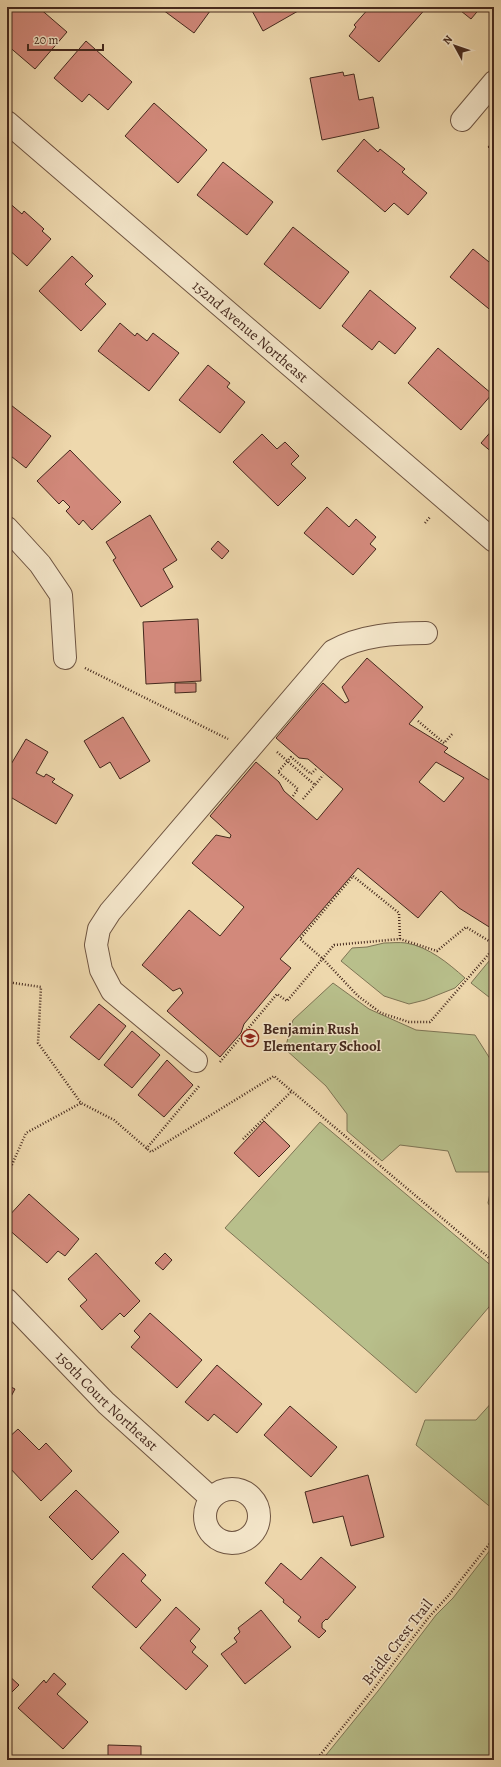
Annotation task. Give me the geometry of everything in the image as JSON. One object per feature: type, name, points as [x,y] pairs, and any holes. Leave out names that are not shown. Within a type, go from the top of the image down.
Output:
[{"type":"street","points":[[462,120],[494,82]]},
{"type":"street","name":"152nd Avenue Northeast","points":[[7,122],[494,541]]},
{"type":"street","points":[[7,528],[40,564],[61,595],[65,658]]},
{"type":"street","points":[[196,1061],[112,991],[101,970],[96,945],[99,929],[110,912],[333,651],[345,644],[372,637],[407,633],[426,633]]},
{"type":"street","name":"150th Court Northeast","points":[[7,1300],[106,1403],[211,1498]]},
{"type":"path","points":[[65,658],[216,732]]},
{"type":"path","points":[[418,722],[444,743],[453,733]]},
{"type":"path","points":[[273,749],[315,784]]},
{"type":"path","points":[[293,796],[298,789],[278,772],[287,761],[291,757],[311,774],[316,769]]},
{"type":"path","points":[[303,800],[323,775]]},
{"type":"path","points":[[400,939],[399,913],[353,876],[300,939],[323,958],[358,996],[381,1013],[409,1022],[430,1022],[494,948]]},
{"type":"path","points":[[287,1001],[334,945],[400,939],[437,951],[466,927],[494,944]]},
{"type":"path","points":[[7,982],[41,987],[38,1043],[81,1103],[114,1120],[151,1152],[274,1076],[494,1262]]},
{"type":"path","points":[[243,1139],[292,1091]]},
{"type":"path","points":[[7,1176],[26,1133],[81,1103]]},
{"type":"path","name":"Bridle Crest Trail","points":[[316,1760],[372,1691],[424,1623],[449,1595],[494,1538]]},
{"type":"green space","points":[[384,943],[406,943],[423,948],[445,961],[465,978],[455,988],[425,1000],[409,1004],[384,996],[341,961],[352,948],[367,947]]},
{"type":"green space","points":[[494,955],[494,1001],[471,983]]},
{"type":"green space","points":[[333,983],[369,1009],[416,1030],[475,1035],[494,1065],[494,1172],[456,1172],[448,1151],[400,1145],[382,1161],[347,1131],[347,1114],[326,1086],[285,1049],[293,1020]]},
{"type":"green space","points":[[320,1122],[494,1268],[494,1301],[416,1393],[225,1228]]},
{"type":"green space","points":[[494,1173],[494,1213],[488,1203]]},
{"type":"green space","points":[[494,1400],[494,1510],[416,1445],[425,1420],[476,1420]]},
{"type":"green space","points":[[494,1545],[494,1753],[488,1760],[322,1760],[378,1691],[436,1615],[453,1598]]},
{"type":"building","points":[[7,7],[38,7],[67,32],[35,69],[7,45]]},
{"type":"building","points":[[159,7],[213,7],[194,33]]},
{"type":"building","points":[[250,7],[305,7],[263,31]]},
{"type":"building","points":[[370,7],[427,7],[379,62],[349,36],[356,27],[354,25]]},
{"type":"building","points":[[456,7],[481,7],[471,19]]},
{"type":"building","points":[[86,41],[132,82],[108,110],[89,94],[82,102],[54,78]]},
{"type":"building","points":[[343,72],[344,76],[354,74],[359,100],[373,97],[379,128],[322,140],[310,78]]},
{"type":"building","points":[[154,103],[207,150],[178,183],[125,136]]},
{"type":"building","points":[[364,139],[378,152],[380,149],[405,169],[402,172],[427,193],[408,215],[394,203],[385,212],[337,171]]},
{"type":"building","points":[[494,140],[494,152],[488,147]]},
{"type":"building","points":[[223,162],[273,202],[247,235],[197,195]]},
{"type":"building","points":[[7,201],[22,214],[24,211],[44,229],[42,231],[51,239],[27,266],[7,248]]},
{"type":"building","points":[[293,227],[349,272],[320,309],[264,264]]},
{"type":"building","points":[[473,249],[494,266],[494,313],[450,277]]},
{"type":"building","points":[[72,256],[93,276],[85,284],[106,304],[81,331],[39,291]]},
{"type":"building","points":[[370,290],[416,328],[395,354],[379,341],[372,350],[342,326]]},
{"type":"building","points":[[120,323],[135,336],[137,333],[147,341],[153,333],[179,353],[149,391],[98,351]]},
{"type":"building","points":[[438,348],[492,394],[461,430],[408,383]]},
{"type":"building","points":[[208,365],[230,383],[227,387],[245,402],[220,433],[179,400]]},
{"type":"building","points":[[7,402],[51,436],[26,468],[7,453]]},
{"type":"building","points":[[494,428],[494,454],[481,443]]},
{"type":"building","points":[[262,434],[277,449],[285,442],[299,456],[291,464],[306,478],[278,506],[233,462]]},
{"type":"building","points":[[70,450],[121,502],[92,530],[83,520],[79,525],[66,511],[70,507],[63,500],[59,504],[37,481]]},
{"type":"building","points":[[327,507],[349,527],[356,519],[376,537],[370,544],[376,549],[353,575],[304,533]]},
{"type":"building","points":[[150,515],[177,560],[163,569],[173,587],[141,607],[113,560],[116,558],[106,542]]},
{"type":"building","points":[[218,541],[229,551],[222,559],[211,549]]},
{"type":"building","points":[[198,619],[201,681],[146,684],[143,622]]},
{"type":"building","name":"Benjamin Rush Elementary School","points":[[367,658],[423,707],[409,724],[448,748],[444,752],[494,783],[494,930],[459,908],[441,891],[418,918],[358,868],[280,959],[291,968],[244,1024],[241,1033],[220,1057],[167,1011],[183,993],[180,988],[173,991],[142,965],[189,910],[220,936],[244,907],[192,863],[216,835],[230,838],[231,835],[210,816],[256,762],[279,782],[284,791],[317,820],[343,789],[308,759],[299,758],[276,738],[323,683],[345,703],[349,701],[342,687]],"holes":[[[436,762],[464,778],[444,802],[419,782]]]},
{"type":"building","points":[[175,683],[196,683],[196,692],[175,693]]},
{"type":"building","points":[[123,717],[150,761],[120,779],[110,762],[100,768],[84,741]]},
{"type":"building","points":[[26,739],[48,752],[36,773],[44,777],[46,774],[55,779],[52,782],[73,795],[56,824],[7,795],[7,771]]},
{"type":"building","points":[[99,1004],[126,1026],[99,1060],[70,1037]]},
{"type":"building","points":[[132,1031],[160,1055],[132,1088],[104,1065]]},
{"type":"building","points":[[167,1060],[193,1085],[164,1117],[138,1095]]},
{"type":"building","points":[[264,1121],[290,1146],[259,1177],[234,1153]]},
{"type":"building","points":[[29,1194],[79,1239],[65,1256],[58,1251],[47,1263],[7,1228],[7,1218]]},
{"type":"building","points":[[96,1253],[140,1301],[124,1317],[120,1313],[102,1330],[80,1306],[87,1300],[68,1279]]},
{"type":"building","points":[[165,1253],[172,1260],[163,1270],[155,1263]]},
{"type":"building","points":[[150,1313],[202,1360],[177,1388],[131,1347],[140,1337],[134,1331]]},
{"type":"building","points":[[217,1365],[262,1404],[237,1433],[214,1414],[208,1421],[185,1402]]},
{"type":"building","points":[[7,1385],[15,1389],[7,1404]]},
{"type":"building","points":[[290,1406],[337,1447],[311,1477],[264,1435]]},
{"type":"building","points":[[18,1429],[39,1450],[46,1443],[72,1471],[41,1501],[7,1465],[7,1439]]},
{"type":"building","points":[[368,1475],[384,1537],[351,1546],[343,1516],[313,1523],[305,1492]]},
{"type":"building","points":[[76,1490],[119,1532],[92,1560],[49,1517]]},
{"type":"building","points":[[123,1553],[146,1575],[141,1581],[161,1600],[136,1628],[92,1587]]},
{"type":"building","points":[[321,1557],[356,1587],[327,1620],[326,1619],[322,1623],[322,1628],[326,1631],[319,1638],[298,1621],[301,1617],[283,1602],[284,1600],[265,1583],[281,1563],[301,1580]]},
{"type":"building","points":[[176,1607],[200,1629],[190,1641],[196,1647],[192,1652],[208,1666],[186,1690],[140,1648]]},
{"type":"building","points":[[261,1610],[291,1647],[245,1684],[221,1654],[237,1642],[234,1638],[240,1632],[238,1628]]},
{"type":"building","points":[[54,1673],[66,1684],[57,1694],[88,1722],[63,1749],[18,1708],[44,1680],[46,1683]]},
{"type":"building","points":[[7,1674],[19,1685],[7,1697]]},
{"type":"building","points":[[108,1745],[141,1746],[141,1760],[108,1760]]},
{"type":"place","name":"Benjamin Rush Elementary School","points":[[250,1038]]}]
